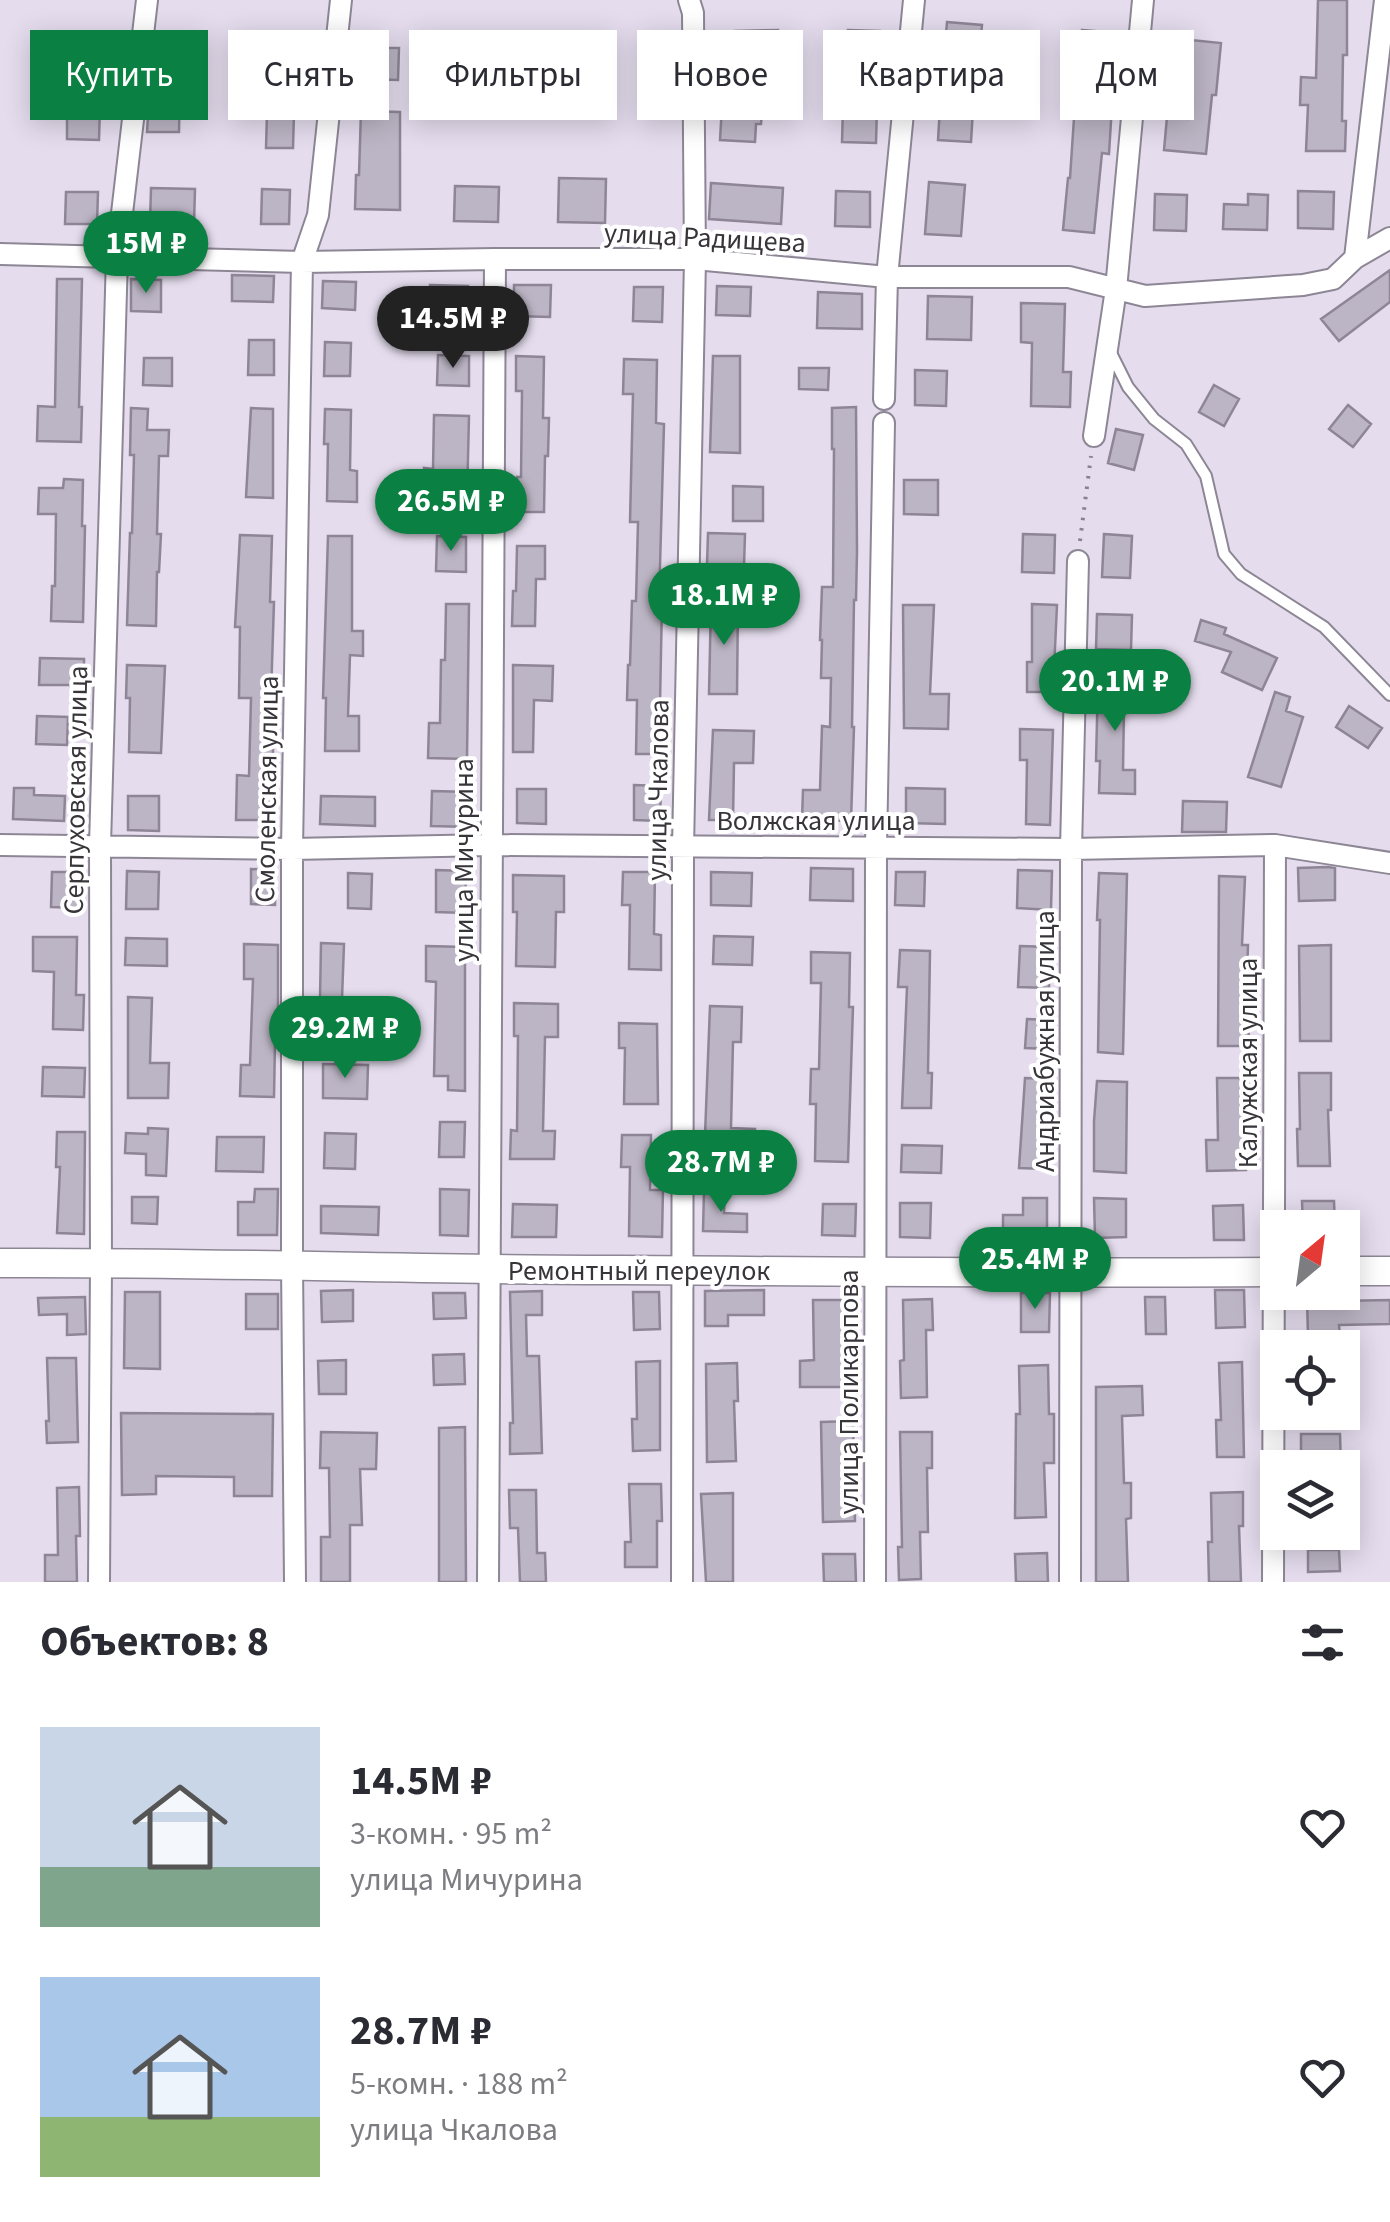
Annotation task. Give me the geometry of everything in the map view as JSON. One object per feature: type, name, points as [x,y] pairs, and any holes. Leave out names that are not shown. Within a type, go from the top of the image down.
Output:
[{"type":"main road","name":"Ремонтный переулок","points":[[0,1263],[1260,1272]]},
{"type":"main road","points":[[1360,1272],[1390,1271]]},
{"type":"street","name":"Серпуховская улица","points":[[99,1582],[100,846],[116,256],[147,0]]},
{"type":"street","name":"Смоленская улица","points":[[295,1582],[292,849],[302,262],[318,215],[340,0]]},
{"type":"street","name":"улица Чкалова","points":[[682,1582],[682,848],[694,259],[693,12],[689,0]]},
{"type":"street","points":[[884,399],[887,277],[914,0]]},
{"type":"street","points":[[1094,436],[1116,289],[1143,0]]},
{"type":"street","points":[[1355,258],[1385,0]]},
{"type":"street","name":"улица Радищева","points":[[0,254],[302,262],[694,259],[887,277],[1069,277],[1144,296],[1333,280],[1355,258],[1390,238]]},
{"type":"street","name":"улица Мичурина","points":[[488,1582],[495,258]]},
{"type":"street","name":"улица Поликарпова","points":[[874,1582],[876,847],[884,423]]},
{"type":"street","name":"Андриабужная улица","points":[[1070,1582],[1071,849],[1078,561]]},
{"type":"street","name":"Волжская улица","points":[[0,846],[1071,849],[1275,845],[1390,863]]},
{"type":"street","name":"Калужская улица","points":[[1275,845],[1275,1210]]},
{"type":"street","name":"Калужская улица","points":[[1273,1582],[1275,1310]]},
{"type":"lane","points":[[1108,346],[1128,387],[1154,419],[1186,444],[1206,476],[1224,554],[1241,574],[1324,627],[1390,695]]},
{"type":"path","points":[[1078,561],[1089,464]]},
{"type":"building","points":[[1318,0],[1347,0],[1342,121],[1346,121],[1345,151],[1306,151],[1308,105],[1300,105],[1301,77],[1316,78]]},
{"type":"building","points":[[947,22],[982,25],[982,30],[946,30]]},
{"type":"building","points":[[1194,40],[1221,43],[1206,154],[1164,150],[1167,120],[1194,120]]},
{"type":"building","points":[[389,48],[399,48],[398,80],[389,80]]},
{"type":"building","points":[[389,112],[400,112],[400,210],[355,209],[361,120],[389,120]]},
{"type":"building","points":[[67,120],[100,120],[99,140],[67,139]]},
{"type":"building","points":[[148,120],[179,120],[179,132],[147,132]]},
{"type":"building","points":[[267,120],[294,120],[293,148],[266,148]]},
{"type":"building","points":[[721,120],[761,120],[761,124],[756,124],[755,142],[720,140]]},
{"type":"building","points":[[843,120],[877,120],[876,143],[842,142]]},
{"type":"building","points":[[939,120],[972,120],[971,142],[938,140]]},
{"type":"building","points":[[1074,120],[1111,120],[1109,154],[1102,153],[1094,233],[1063,230]]},
{"type":"building","points":[[559,178],[606,179],[605,223],[558,222]]},
{"type":"building","points":[[929,182],[965,185],[961,236],[925,234]]},
{"type":"building","points":[[711,183],[783,188],[781,224],[709,219]]},
{"type":"building","points":[[455,186],[499,187],[498,222],[454,221]]},
{"type":"building","points":[[151,188],[195,189],[194,224],[150,223]]},
{"type":"building","points":[[262,189],[290,190],[289,224],[261,224]]},
{"type":"building","points":[[836,191],[870,192],[870,227],[835,226]]},
{"type":"building","points":[[1298,191],[1334,192],[1333,229],[1298,228]]},
{"type":"building","points":[[66,192],[98,192],[97,224],[65,224]]},
{"type":"building","points":[[1155,194],[1187,195],[1186,231],[1154,230]]},
{"type":"building","points":[[1248,194],[1268,195],[1267,230],[1223,229],[1224,204],[1248,205]]},
{"type":"building","points":[[1390,270],[1390,302],[1339,341],[1321,319]]},
{"type":"building","points":[[232,275],[274,276],[273,302],[232,301]]},
{"type":"building","points":[[57,279],[82,279],[81,442],[37,441],[38,406],[55,407]]},
{"type":"building","points":[[131,279],[161,280],[161,312],[131,311]]},
{"type":"building","points":[[323,281],[356,282],[355,310],[322,308]]},
{"type":"building","points":[[430,285],[468,286],[467,311],[430,309]]},
{"type":"building","points":[[514,285],[551,285],[550,317],[514,316]]},
{"type":"building","points":[[717,286],[751,287],[750,316],[716,315]]},
{"type":"building","points":[[634,287],[663,287],[662,322],[633,321]]},
{"type":"building","points":[[818,292],[862,294],[862,329],[817,328]]},
{"type":"building","points":[[928,296],[972,297],[971,340],[927,339]]},
{"type":"building","points":[[1021,303],[1065,304],[1063,372],[1071,372],[1070,407],[1031,406],[1032,343],[1021,342]]},
{"type":"building","points":[[249,340],[274,340],[274,375],[248,375]]},
{"type":"building","points":[[325,342],[351,343],[350,376],[324,376]]},
{"type":"building","points":[[438,355],[469,356],[469,386],[437,385]]},
{"type":"building","points":[[516,356],[544,357],[543,418],[549,418],[544,512],[517,512],[522,391],[516,391]]},
{"type":"building","points":[[713,356],[740,356],[740,453],[710,452]]},
{"type":"building","points":[[144,358],[172,358],[172,386],[143,385]]},
{"type":"building","points":[[624,359],[657,360],[656,423],[664,424],[659,754],[636,754],[637,700],[627,700],[638,522],[630,522],[633,394],[623,394]]},
{"type":"building","points":[[799,368],[829,368],[828,390],[799,389]]},
{"type":"building","points":[[915,370],[947,371],[946,406],[915,405]]},
{"type":"building","points":[[1214,385],[1239,399],[1224,426],[1199,412]]},
{"type":"building","points":[[1348,405],[1371,424],[1353,447],[1329,429]]},
{"type":"building","points":[[856,407],[851,821],[802,820],[803,790],[820,790],[822,726],[830,727],[831,678],[821,678],[820,640],[822,587],[833,587],[832,408]]},
{"type":"building","points":[[131,408],[148,409],[147,430],[169,430],[168,456],[159,456],[157,534],[161,534],[156,626],[127,625],[134,455],[130,455]]},
{"type":"building","points":[[251,408],[273,409],[273,498],[246,497]]},
{"type":"building","points":[[325,409],[351,410],[350,470],[357,471],[357,502],[327,501]]},
{"type":"building","points":[[434,415],[469,416],[467,500],[423,499],[424,468],[433,469]]},
{"type":"building","points":[[1116,429],[1143,435],[1134,470],[1108,463]]},
{"type":"building","points":[[64,479],[83,480],[83,622],[51,621],[56,514],[38,514],[39,488],[63,488]]},
{"type":"building","points":[[904,480],[938,480],[938,515],[904,514]]},
{"type":"building","points":[[733,486],[763,487],[763,521],[733,521]]},
{"type":"building","points":[[708,533],[745,534],[744,566],[707,565]]},
{"type":"building","points":[[1023,534],[1055,535],[1054,573],[1022,572]]},
{"type":"building","points":[[1104,534],[1132,536],[1130,578],[1102,577]]},
{"type":"building","points":[[240,535],[272,536],[273,820],[236,820],[237,775],[249,776],[251,698],[239,698],[240,627],[235,627]]},
{"type":"building","points":[[328,536],[352,536],[352,631],[363,631],[363,656],[350,655],[348,716],[359,716],[359,751],[325,751]]},
{"type":"building","points":[[437,536],[466,537],[466,572],[436,571]]},
{"type":"building","points":[[517,546],[545,546],[545,579],[536,579],[535,626],[512,626]]},
{"type":"building","points":[[711,602],[738,602],[737,694],[709,694]]},
{"type":"building","points":[[446,604],[469,604],[467,759],[428,758],[429,723],[440,723]]},
{"type":"building","points":[[1032,604],[1057,605],[1053,692],[1027,692],[1027,662],[1032,662]]},
{"type":"building","points":[[903,605],[934,605],[930,694],[949,694],[948,729],[904,728]]},
{"type":"building","points":[[1097,614],[1132,615],[1131,650],[1096,649]]},
{"type":"building","points":[[1201,620],[1226,628],[1224,634],[1277,658],[1262,690],[1222,672],[1231,652],[1195,641]]},
{"type":"building","points":[[40,658],[84,659],[84,685],[39,685]]},
{"type":"building","points":[[127,665],[165,666],[161,753],[129,752]]},
{"type":"building","points":[[513,665],[553,666],[552,701],[534,700],[533,752],[513,752]]},
{"type":"building","points":[[1098,680],[1141,681],[1140,708],[1124,708],[1123,770],[1135,770],[1135,794],[1099,793]]},
{"type":"building","points":[[1275,692],[1290,697],[1286,711],[1303,717],[1281,787],[1248,777]]},
{"type":"building","points":[[1349,706],[1382,728],[1368,748],[1336,727]]},
{"type":"building","points":[[37,716],[68,717],[67,745],[36,744]]},
{"type":"building","points":[[1020,729],[1053,730],[1050,825],[1026,824],[1027,760],[1020,760]]},
{"type":"building","points":[[713,730],[754,731],[753,763],[734,763],[733,820],[709,820]]},
{"type":"building","points":[[634,785],[661,786],[660,821],[634,820]]},
{"type":"building","points":[[14,788],[34,788],[34,795],[65,796],[64,821],[13,819]]},
{"type":"building","points":[[906,788],[945,789],[945,824],[906,823]]},
{"type":"building","points":[[517,789],[546,789],[546,824],[517,823]]},
{"type":"building","points":[[432,791],[471,792],[470,827],[431,826]]},
{"type":"building","points":[[128,796],[159,796],[159,831],[128,830]]},
{"type":"building","points":[[321,796],[375,797],[375,826],[320,824]]},
{"type":"building","points":[[1183,801],[1227,802],[1226,832],[1182,832]]},
{"type":"building","points":[[811,868],[853,869],[853,901],[810,900]]},
{"type":"building","points":[[1298,868],[1335,868],[1335,900],[1299,901]]},
{"type":"building","points":[[251,869],[276,870],[275,905],[251,904]]},
{"type":"building","points":[[436,870],[466,871],[465,913],[436,912]]},
{"type":"building","points":[[1018,870],[1052,871],[1051,910],[1017,908]]},
{"type":"building","points":[[127,871],[159,872],[158,909],[126,909]]},
{"type":"building","points":[[52,872],[82,872],[81,908],[51,907]]},
{"type":"building","points":[[623,872],[655,872],[654,934],[661,935],[661,970],[629,969],[630,905],[622,905]]},
{"type":"building","points":[[711,872],[752,873],[751,906],[711,905]]},
{"type":"building","points":[[896,872],[925,872],[924,906],[895,905]]},
{"type":"building","points":[[348,873],[372,874],[371,909],[348,908]]},
{"type":"building","points":[[1099,873],[1127,874],[1123,1054],[1098,1052]]},
{"type":"building","points":[[513,875],[564,876],[564,912],[556,912],[555,967],[516,966]]},
{"type":"building","points":[[1219,876],[1245,877],[1242,945],[1248,945],[1249,1046],[1218,1046]]},
{"type":"building","points":[[714,936],[753,937],[752,965],[713,964]]},
{"type":"building","points":[[33,937],[77,937],[76,995],[84,995],[83,1030],[53,1029],[54,972],[33,971]]},
{"type":"building","points":[[126,938],[167,939],[167,966],[125,965]]},
{"type":"building","points":[[321,943],[344,944],[342,999],[353,999],[352,1035],[317,1034]]},
{"type":"building","points":[[244,944],[278,945],[274,1097],[240,1096],[241,1065],[250,1065],[253,979],[244,979]]},
{"type":"building","points":[[1331,945],[1331,1041],[1300,1041],[1299,946]]},
{"type":"building","points":[[426,946],[465,947],[465,1091],[448,1090],[448,1076],[434,1076],[436,982],[426,981]]},
{"type":"building","points":[[1020,946],[1050,947],[1049,988],[1018,987]]},
{"type":"building","points":[[900,950],[930,951],[931,1108],[902,1108],[907,987],[898,987]]},
{"type":"building","points":[[811,952],[850,953],[849,1007],[853,1007],[848,1162],[815,1161],[816,1104],[810,1104],[811,1069],[819,1069],[821,983],[811,983]]},
{"type":"building","points":[[128,997],[152,998],[150,1063],[169,1063],[168,1098],[128,1098]]},
{"type":"building","points":[[514,1003],[558,1004],[558,1037],[545,1037],[543,1131],[555,1131],[554,1159],[510,1159],[511,1130],[517,1131],[518,1036],[514,1036]]},
{"type":"building","points":[[710,1006],[742,1007],[741,1042],[733,1042],[731,1128],[755,1129],[754,1162],[704,1161]]},
{"type":"building","points":[[1027,1019],[1050,1020],[1048,1049],[1025,1048]]},
{"type":"building","points":[[619,1023],[657,1024],[658,1104],[624,1104],[625,1048],[619,1048]]},
{"type":"building","points":[[323,1064],[368,1065],[367,1099],[323,1098]]},
{"type":"building","points":[[43,1067],[85,1068],[84,1097],[42,1096]]},
{"type":"building","points":[[1299,1073],[1331,1073],[1330,1166],[1298,1166]]},
{"type":"building","points":[[1025,1078],[1048,1079],[1046,1169],[1019,1168]]},
{"type":"building","points":[[1217,1078],[1248,1078],[1246,1170],[1207,1171],[1206,1140],[1218,1140]]},
{"type":"building","points":[[1097,1081],[1127,1082],[1126,1173],[1094,1171]]},
{"type":"building","points":[[440,1122],[465,1122],[464,1157],[439,1157]]},
{"type":"building","points":[[148,1128],[168,1129],[166,1176],[146,1175],[146,1154],[125,1153],[126,1133],[148,1134]]},
{"type":"building","points":[[57,1132],[85,1132],[84,1234],[57,1233]]},
{"type":"building","points":[[325,1133],[356,1134],[355,1169],[324,1168]]},
{"type":"building","points":[[622,1135],[651,1135],[650,1190],[663,1190],[662,1237],[629,1236],[630,1167],[621,1167]]},
{"type":"building","points":[[217,1137],[264,1137],[263,1172],[216,1171]]},
{"type":"building","points":[[902,1145],[942,1146],[941,1173],[901,1172]]},
{"type":"building","points":[[255,1189],[278,1189],[277,1235],[238,1235],[238,1202],[254,1202]]},
{"type":"building","points":[[440,1189],[469,1190],[468,1236],[440,1235]]},
{"type":"building","points":[[704,1191],[725,1192],[724,1213],[747,1214],[747,1232],[703,1231]]},
{"type":"building","points":[[132,1197],[158,1197],[157,1224],[132,1223]]},
{"type":"building","points":[[1023,1198],[1047,1198],[1047,1233],[1003,1232],[1003,1215],[1023,1215]]},
{"type":"building","points":[[1094,1198],[1126,1199],[1126,1237],[1095,1238]]},
{"type":"building","points":[[1302,1201],[1334,1201],[1334,1210],[1302,1210]]},
{"type":"building","points":[[900,1203],[931,1203],[930,1238],[900,1237]]},
{"type":"building","points":[[513,1204],[557,1205],[556,1237],[512,1237]]},
{"type":"building","points":[[823,1204],[856,1204],[855,1236],[822,1235]]},
{"type":"building","points":[[1243,1205],[1244,1240],[1214,1240],[1213,1206]]},
{"type":"building","points":[[321,1206],[379,1207],[378,1235],[321,1233]]},
{"type":"building","points":[[353,1290],[353,1321],[322,1322],[321,1291]]},
{"type":"building","points":[[764,1290],[764,1315],[728,1315],[728,1326],[705,1326],[705,1291]]},
{"type":"building","points":[[1215,1290],[1244,1290],[1245,1327],[1216,1328]]},
{"type":"building","points":[[542,1291],[542,1315],[526,1315],[527,1356],[539,1356],[542,1453],[510,1454],[510,1292]]},
{"type":"building","points":[[125,1292],[160,1292],[160,1369],[124,1368]]},
{"type":"building","points":[[633,1292],[659,1292],[660,1329],[634,1330]]},
{"type":"building","points":[[433,1293],[465,1293],[466,1318],[434,1319]]},
{"type":"building","points":[[1021,1293],[1050,1293],[1049,1332],[1021,1332]]},
{"type":"building","points":[[246,1294],[278,1294],[278,1329],[246,1329]]},
{"type":"building","points":[[85,1297],[86,1334],[67,1335],[67,1314],[39,1315],[38,1298]]},
{"type":"building","points":[[1145,1297],[1165,1297],[1166,1334],[1146,1334]]},
{"type":"building","points":[[932,1299],[933,1330],[926,1330],[927,1397],[901,1398],[903,1300]]},
{"type":"building","points":[[813,1300],[852,1300],[849,1387],[800,1387],[800,1361],[814,1360]]},
{"type":"building","points":[[1390,1300],[1390,1324],[1308,1330],[1307,1310],[1360,1310],[1360,1301]]},
{"type":"building","points":[[464,1354],[465,1384],[434,1385],[433,1355]]},
{"type":"building","points":[[47,1358],[76,1358],[78,1442],[47,1443]]},
{"type":"building","points":[[346,1360],[346,1394],[319,1394],[318,1361]]},
{"type":"building","points":[[660,1361],[660,1450],[633,1451],[636,1362]]},
{"type":"building","points":[[1242,1362],[1244,1457],[1217,1457],[1216,1420],[1221,1420],[1219,1363]]},
{"type":"building","points":[[737,1363],[736,1461],[707,1462],[706,1364]]},
{"type":"building","points":[[1048,1365],[1054,1463],[1044,1463],[1046,1517],[1015,1518],[1019,1366]]},
{"type":"building","points":[[1142,1386],[1143,1415],[1122,1416],[1124,1483],[1131,1483],[1131,1518],[1126,1519],[1128,1582],[1096,1582],[1096,1387]]},
{"type":"building","points":[[121,1413],[273,1414],[272,1496],[234,1496],[234,1477],[156,1476],[156,1494],[122,1495]]},
{"type":"building","points":[[853,1421],[855,1521],[823,1522],[821,1422]]},
{"type":"building","points":[[465,1427],[466,1582],[439,1582],[439,1428]]},
{"type":"building","points":[[321,1432],[377,1433],[376,1469],[360,1469],[362,1525],[350,1525],[350,1582],[321,1582],[321,1537],[330,1537],[329,1468],[320,1468]]},
{"type":"building","points":[[900,1432],[932,1432],[932,1468],[927,1468],[928,1532],[920,1532],[921,1579],[899,1580]]},
{"type":"building","points":[[1301,1434],[1340,1434],[1340,1450],[1301,1450]]},
{"type":"building","points":[[629,1484],[661,1484],[657,1567],[625,1567],[625,1542],[631,1542]]},
{"type":"building","points":[[79,1487],[77,1582],[45,1582],[45,1555],[58,1555],[57,1488]]},
{"type":"building","points":[[509,1490],[536,1490],[537,1553],[545,1553],[546,1582],[520,1582],[518,1528],[510,1528]]},
{"type":"building","points":[[1243,1492],[1243,1526],[1239,1526],[1241,1582],[1209,1582],[1211,1493]]},
{"type":"building","points":[[733,1493],[733,1582],[706,1582],[701,1494]]},
{"type":"building","points":[[1308,1550],[1339,1550],[1340,1571],[1308,1572]]},
{"type":"building","points":[[1047,1553],[1048,1582],[1016,1582],[1015,1554]]},
{"type":"building","points":[[823,1554],[855,1554],[856,1582],[824,1582]]}]
